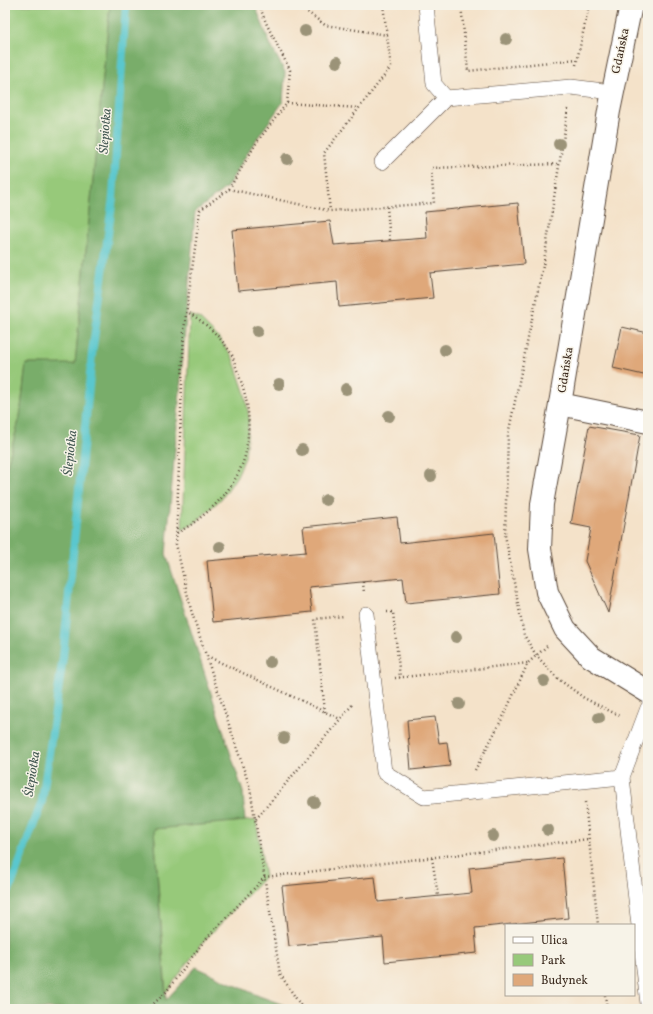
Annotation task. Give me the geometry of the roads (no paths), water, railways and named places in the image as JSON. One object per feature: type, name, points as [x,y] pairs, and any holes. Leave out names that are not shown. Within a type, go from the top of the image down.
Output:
[{"type":"street","name":"Gdańska","points":[[631,5],[612,92],[542,504],[540,549],[548,592],[565,629],[591,657],[648,692]]},
{"type":"street","points":[[560,404],[648,422]]},
{"type":"lane","points":[[426,5],[434,84],[446,98]]},
{"type":"lane","points":[[382,162],[446,98],[571,87],[612,92]]},
{"type":"lane","points":[[366,614],[384,772],[424,797],[622,777]]},
{"type":"lane","points":[[648,708],[622,777],[648,1004]]},
{"type":"waterway","name":"Ślepiotka","points":[[5,896],[11,886],[42,801],[63,657],[92,354],[113,197],[126,5]]}]
